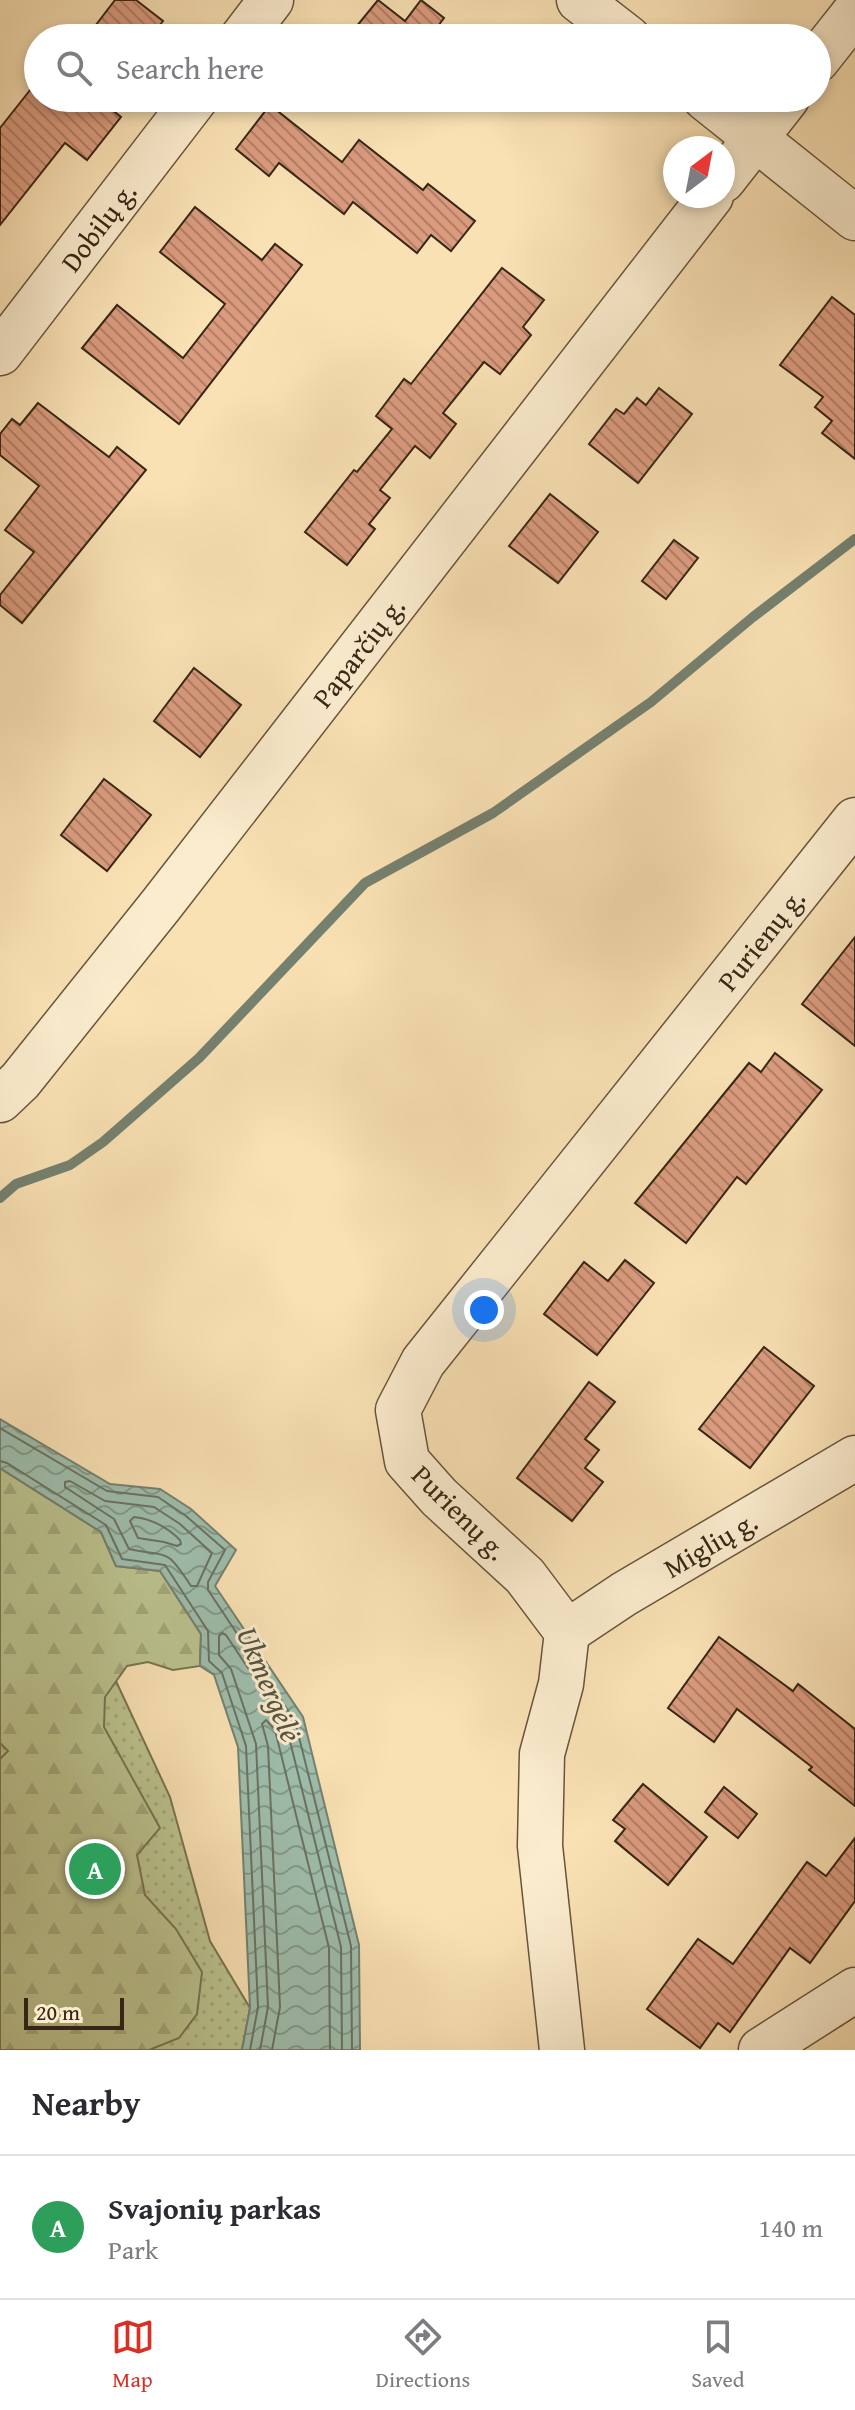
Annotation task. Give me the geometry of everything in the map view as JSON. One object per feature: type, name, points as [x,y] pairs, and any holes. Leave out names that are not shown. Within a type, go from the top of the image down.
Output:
[{"type":"street","points":[[253,24],[271,0]]},
{"type":"street","points":[[579,0],[610,24]]},
{"type":"street","points":[[831,42],[855,12]]},
{"type":"street","name":"Dobilų g.","points":[[0,353],[185,112]]},
{"type":"street","points":[[723,112],[855,218]]},
{"type":"street","points":[[735,165],[776,112]]},
{"type":"street","name":"Paparčių g.","points":[[0,1100],[20,1081],[161,905],[702,208]]},
{"type":"street","name":"Purienų g.","points":[[567,1632],[525,1576],[439,1497],[407,1461],[398,1410],[423,1362],[855,820]]},
{"type":"street","name":"Miglių g.","points":[[567,1632],[624,1594],[855,1458]]},
{"type":"street","points":[[562,2050],[540,1846],[542,1754],[561,1684],[567,1632]]},
{"type":"street","points":[[761,2050],[855,1990]]},
{"type":"green space","points":[[0,1468],[101,1532],[116,1566],[160,1571],[201,1634],[200,1666],[173,1670],[148,1662],[127,1666],[105,1697],[104,1727],[160,1828],[137,1855],[145,1895],[176,1929],[202,1972],[197,2014],[179,2038],[149,2050],[0,2050],[0,1759],[8,1751],[0,1743]]},
{"type":"green space","points":[[94,1634],[170,1797],[210,1941],[250,2008],[242,2050],[0,2050],[0,1737]]},
{"type":"water","name":"Ukmergėlė","points":[[0,1419],[110,1484],[160,1489],[191,1509],[236,1550],[215,1586],[303,1717],[359,1945],[360,2050],[242,2050],[250,2008],[238,1747],[214,1675],[200,1666],[201,1634],[160,1571],[116,1566],[101,1532],[0,1468]]},
{"type":"building","points":[[115,0],[136,0],[163,21],[161,24],[97,24]]},
{"type":"building","points":[[378,0],[405,21],[421,0],[444,18],[440,24],[358,24]]},
{"type":"building","points":[[24,98],[24,112],[115,112],[121,117],[87,160],[65,143],[0,225],[0,128]]},
{"type":"building","points":[[265,112],[279,112],[342,162],[359,140],[423,190],[428,184],[475,221],[451,251],[431,235],[417,253],[353,202],[344,214],[279,163],[269,176],[236,149]]},
{"type":"building","points":[[195,207],[262,260],[275,244],[302,265],[179,424],[82,348],[117,305],[183,358],[225,304],[160,252]]},
{"type":"building","points":[[502,268],[544,300],[523,327],[531,335],[500,374],[484,362],[443,413],[456,424],[430,458],[415,446],[380,490],[390,498],[369,524],[375,529],[347,565],[305,532],[354,470],[357,472],[392,429],[376,416],[404,379],[411,384]]},
{"type":"building","points":[[832,297],[855,315],[855,459],[822,433],[832,421],[815,407],[823,397],[780,365]]},
{"type":"building","points":[[659,388],[692,414],[638,483],[589,444],[616,409],[624,414],[637,398],[646,405]]},
{"type":"building","points":[[38,403],[109,457],[117,447],[146,470],[22,623],[0,605],[0,595],[34,552],[5,530],[39,486],[0,455],[0,434],[12,419],[20,425]]},
{"type":"building","points":[[550,494],[598,532],[558,583],[509,546]]},
{"type":"building","points":[[674,540],[698,558],[666,599],[642,581]]},
{"type":"building","points":[[194,668],[241,705],[200,757],[154,721]]},
{"type":"building","points":[[104,779],[151,815],[107,871],[61,835]]},
{"type":"building","points":[[855,937],[855,1046],[802,1004]]},
{"type":"building","points":[[775,1053],[822,1090],[746,1184],[737,1177],[686,1243],[635,1203],[749,1063],[761,1072]]},
{"type":"building","points":[[625,1260],[654,1283],[597,1355],[544,1314],[584,1262],[608,1281]]},
{"type":"building","points":[[764,1347],[814,1386],[750,1468],[699,1429]]},
{"type":"building","points":[[589,1382],[615,1402],[585,1439],[599,1450],[585,1468],[603,1482],[572,1521],[517,1478]]},
{"type":"building","points":[[719,1637],[793,1691],[798,1684],[855,1729],[855,1806],[809,1770],[812,1767],[737,1709],[714,1742],[668,1708]]},
{"type":"building","points":[[643,1784],[707,1837],[668,1885],[615,1841],[625,1829],[613,1820]]},
{"type":"building","points":[[724,1787],[757,1814],[738,1838],[705,1812]]},
{"type":"building","points":[[855,1838],[855,1901],[810,1963],[790,1948],[730,2032],[718,2023],[700,2048],[647,2009],[698,1939],[733,1964],[807,1862],[826,1876]]},
{"type":"waterway","points":[[0,1198],[16,1184],[70,1165],[103,1142],[199,1058],[365,883],[493,813],[651,702],[753,617],[855,539]]},
{"type":"place","name":"Svajonių parkas","points":[[95,1869]]}]
